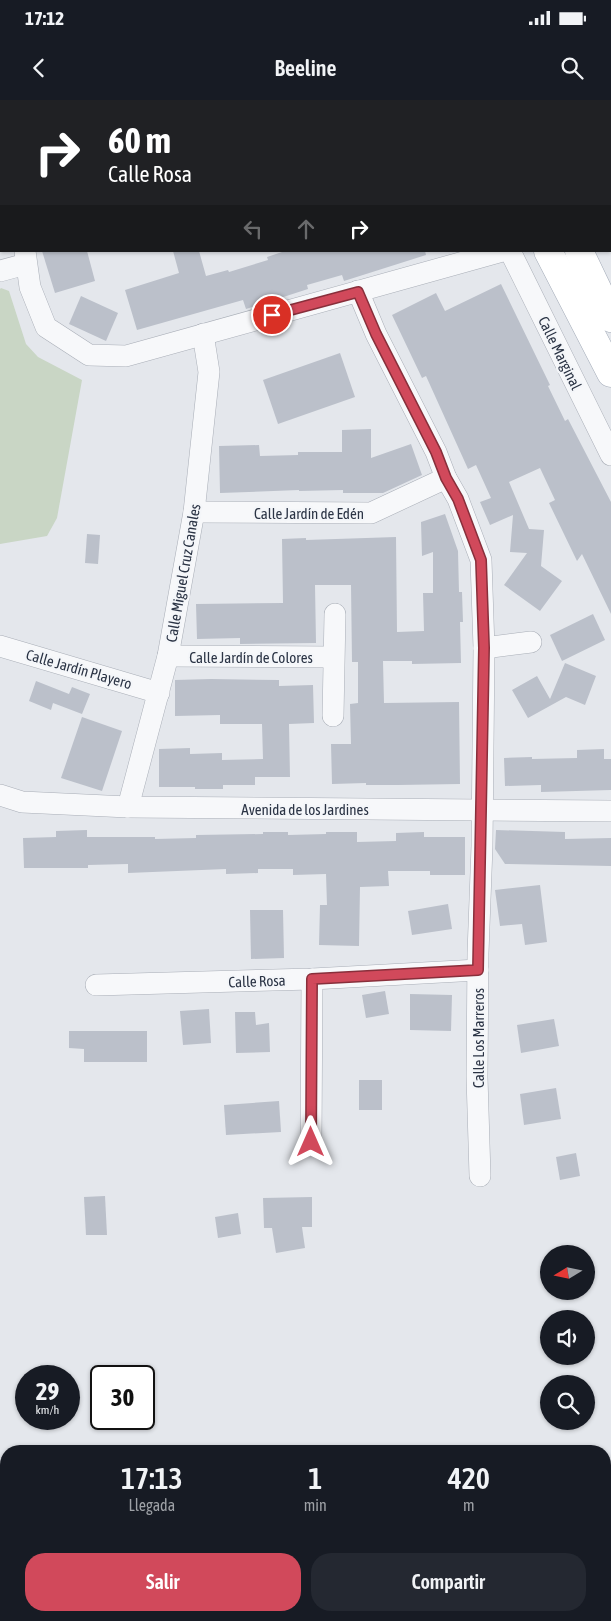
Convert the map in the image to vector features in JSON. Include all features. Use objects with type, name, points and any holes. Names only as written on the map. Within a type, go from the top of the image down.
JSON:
[{"type":"main road","points":[[549,252],[611,374]]},
{"type":"main road","points":[[579,252],[611,318]]},
{"type":"street","points":[[0,271],[26,258],[30,287],[46,327],[89,355],[126,356],[499,252]]},
{"type":"street","name":"Calle Marginal","points":[[510,252],[611,455]]},
{"type":"street","name":"Calle Los Marreros","points":[[358,292],[376,334],[458,499],[481,560],[484,648],[477,1077],[480,1176]]},
{"type":"street","name":"Calle Miguel Cruz Canales","points":[[128,807],[168,656],[194,512],[209,372],[203,334]]},
{"type":"street","name":"Calle Jardín de Edén","points":[[194,512],[371,513],[446,478]]},
{"type":"street","name":"Calle Jardín de Colores","points":[[333,716],[335,614]]},
{"type":"street","points":[[484,648],[531,642]]},
{"type":"street","name":"Calle Jardín Playero","points":[[0,646],[159,693]]},
{"type":"street","name":"Calle Jardín de Colores","points":[[168,656],[333,657]]},
{"type":"street","name":"Avenida de los Jardines","points":[[0,794],[22,802],[128,807],[611,811]]},
{"type":"street","name":"Calle Rosa","points":[[96,985],[312,979],[478,970]]},
{"type":"street","points":[[311,1142],[312,979]]},
{"type":"green space","points":[[0,289],[9,291],[26,344],[38,357],[82,380],[57,518],[47,536],[0,544]]},
{"type":"building","points":[[42,252],[87,252],[95,281],[55,293]]},
{"type":"building","points":[[173,252],[199,252],[206,276],[228,270],[229,272],[268,260],[267,257],[282,252],[425,252],[426,255],[344,281],[342,275],[307,285],[308,289],[246,309],[243,300],[137,330],[125,290],[179,273]]},
{"type":"building","points":[[501,284],[550,385],[548,386],[565,421],[568,419],[611,502],[611,614],[582,554],[577,561],[549,503],[555,500],[540,468],[509,482],[529,529],[544,530],[541,566],[562,581],[540,611],[504,585],[527,553],[510,552],[513,515],[490,525],[480,502],[491,498],[476,465],[468,469],[426,376],[422,378],[392,315],[436,293],[445,311]]},
{"type":"building","points":[[81,296],[118,313],[106,341],[69,324]]},
{"type":"building","points":[[340,353],[355,397],[278,424],[263,380]]},
{"type":"building","points":[[371,429],[371,458],[411,444],[422,475],[383,493],[343,493],[343,490],[299,490],[220,493],[219,446],[259,445],[260,456],[298,455],[298,452],[342,452],[342,430]]},
{"type":"building","points":[[445,514],[458,551],[459,592],[462,592],[463,622],[460,622],[461,663],[412,664],[412,661],[383,661],[384,703],[459,702],[460,784],[332,784],[331,744],[351,744],[350,704],[358,703],[358,662],[352,662],[351,585],[315,585],[316,643],[240,644],[240,638],[197,639],[196,604],[283,603],[282,539],[396,537],[397,632],[424,631],[423,593],[433,593],[433,552],[422,556],[421,522]]},
{"type":"building","points":[[87,534],[100,535],[98,564],[85,563]]},
{"type":"building","points":[[593,614],[605,640],[562,661],[550,635]]},
{"type":"building","points":[[565,663],[596,676],[585,705],[566,697],[528,718],[512,690],[537,676],[550,699]]},
{"type":"building","points":[[175,680],[279,680],[279,686],[313,685],[314,723],[289,724],[290,777],[255,777],[255,785],[223,785],[223,789],[159,787],[159,749],[190,748],[190,754],[222,753],[222,760],[263,759],[262,724],[220,724],[220,715],[175,716]]},
{"type":"building","points":[[36,681],[69,694],[72,687],[90,694],[82,714],[53,703],[51,710],[29,701]]},
{"type":"building","points":[[82,717],[122,731],[102,791],[61,778]]},
{"type":"building","points":[[604,749],[604,759],[611,759],[611,790],[541,792],[541,785],[505,786],[504,758],[577,758],[577,750]]},
{"type":"building","points":[[87,830],[87,837],[155,837],[155,839],[196,838],[196,835],[263,834],[263,832],[288,832],[288,835],[357,832],[357,842],[396,841],[396,833],[424,832],[424,837],[465,837],[465,875],[430,875],[430,871],[388,871],[389,886],[360,887],[359,946],[319,945],[320,905],[327,905],[326,874],[293,875],[293,869],[258,869],[258,873],[226,874],[226,869],[128,873],[128,864],[88,865],[88,868],[24,868],[23,838],[56,837],[56,831]]},
{"type":"building","points":[[496,830],[565,832],[565,839],[611,838],[611,866],[505,864],[495,849]]},
{"type":"building","points":[[540,885],[547,942],[525,945],[522,924],[500,926],[495,890]]},
{"type":"building","points":[[448,904],[452,929],[412,935],[408,911]]},
{"type":"building","points":[[250,910],[283,910],[284,958],[251,959]]},
{"type":"building","points":[[385,991],[389,1014],[366,1018],[362,995]]},
{"type":"building","points":[[410,994],[452,995],[451,1031],[410,1030]]},
{"type":"building","points":[[209,1009],[211,1043],[183,1045],[180,1011]]},
{"type":"building","points":[[235,1012],[255,1012],[256,1025],[269,1023],[270,1052],[236,1053]]},
{"type":"building","points":[[554,1019],[559,1046],[521,1053],[517,1025]]},
{"type":"building","points":[[69,1031],[147,1031],[147,1062],[84,1062],[84,1049],[69,1048]]},
{"type":"building","points":[[359,1080],[382,1080],[382,1110],[359,1110]]},
{"type":"building","points":[[556,1088],[561,1119],[524,1125],[520,1094]]},
{"type":"building","points":[[279,1101],[281,1132],[226,1135],[224,1105]]},
{"type":"building","points":[[576,1153],[580,1176],[560,1180],[556,1157]]},
{"type":"building","points":[[105,1196],[107,1235],[86,1235],[84,1197]]},
{"type":"building","points":[[312,1197],[312,1227],[302,1227],[305,1248],[276,1253],[272,1228],[264,1228],[263,1198]]},
{"type":"building","points":[[238,1213],[241,1234],[218,1238],[215,1217]]},
{"type":"route","points":[[272,315],[358,292],[376,334],[458,499],[481,560],[484,648],[482,846],[478,970],[312,979],[311,1142]]}]
